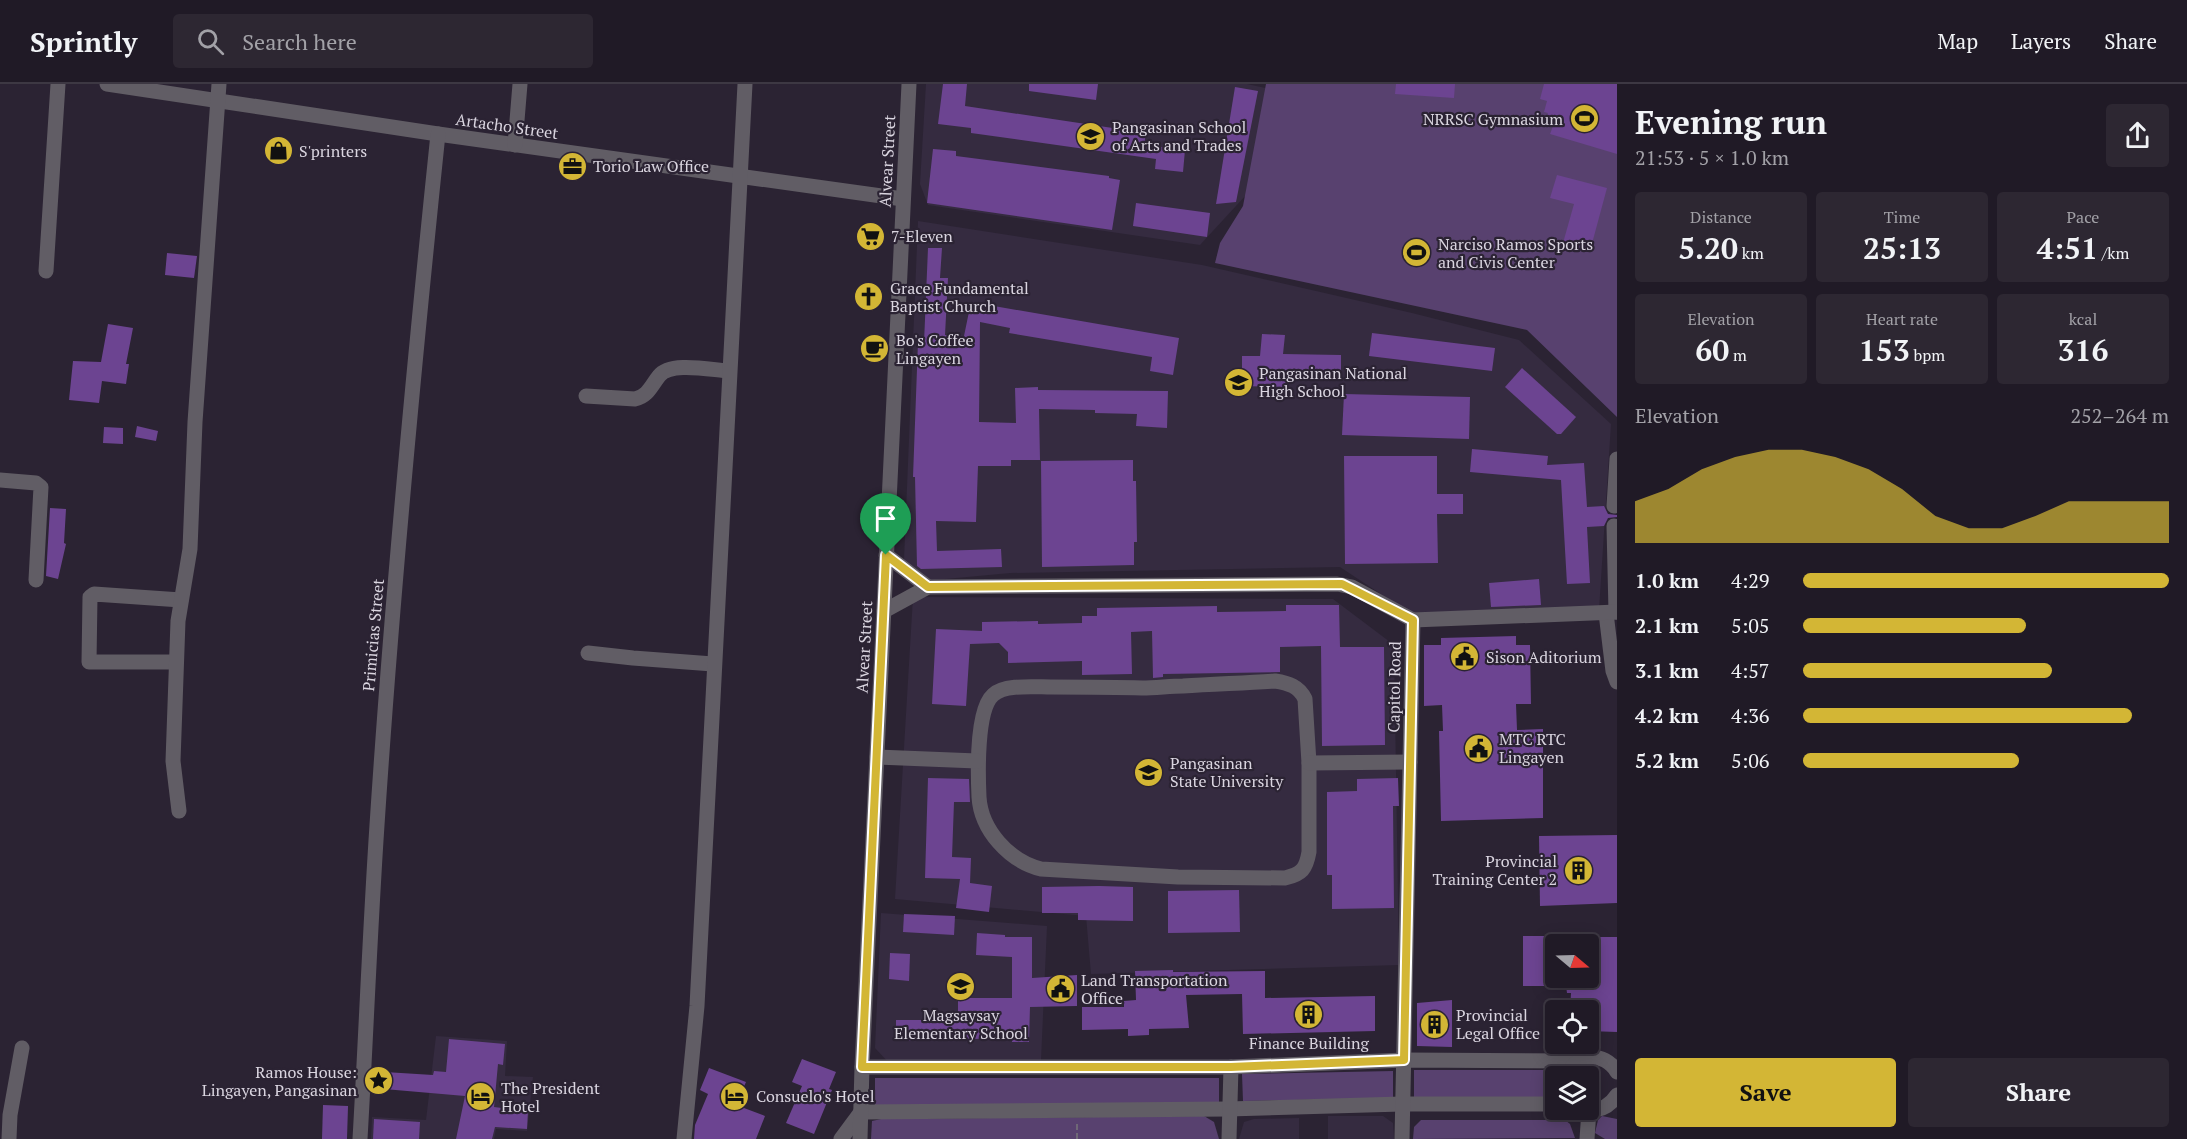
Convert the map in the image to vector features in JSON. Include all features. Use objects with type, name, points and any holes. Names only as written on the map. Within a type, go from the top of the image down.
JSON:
[{"type":"street","points":[[46,271],[58,84]]},
{"type":"street","name":"Artacho Street","points":[[107,84],[438,134],[903,199]]},
{"type":"street","points":[[179,811],[173,761],[176,662],[181,600],[190,549],[195,422],[219,84]]},
{"type":"street","points":[[515,145],[520,84]]},
{"type":"street","points":[[684,1139],[697,1006],[744,84]]},
{"type":"street","name":"Alvear Street","points":[[860,1139],[909,84]]},
{"type":"street","name":"Primicias Street","points":[[360,1139],[377,826],[389,660],[412,380],[438,134]]},
{"type":"street","points":[[586,396],[642,398],[660,374],[674,368],[729,371]]},
{"type":"street","points":[[1614,506],[1617,459]]},
{"type":"street","points":[[0,480],[36,483],[41,488],[36,580]]},
{"type":"street","points":[[1614,526],[1613,671],[1617,682]]},
{"type":"street","points":[[886,555],[928,587]]},
{"type":"street","name":"Capitol Road","points":[[884,611],[928,587],[1342,584],[1413,620],[1402,1139]]},
{"type":"street","points":[[176,662],[88,662],[90,597],[94,594],[181,600]]},
{"type":"street","points":[[1413,620],[1613,612]]},
{"type":"street","points":[[588,653],[713,664]]},
{"type":"street","points":[[1275,681],[1290,683],[1301,691],[1305,699],[1309,764],[1309,852],[1306,866],[1299,875],[1285,878],[1245,878],[1178,877],[1041,869],[1029,866],[1013,856],[990,832],[980,801],[977,761],[985,708],[992,695],[1002,689],[1112,686],[1143,688],[1275,681]]},
{"type":"street","points":[[877,756],[977,761]]},
{"type":"street","points":[[1309,764],[1410,762]]},
{"type":"street","points":[[9,1139],[10,1115],[22,1047]]},
{"type":"street","points":[[862,1067],[1231,1067],[1404,1060],[1577,1061],[1593,1056],[1606,1059],[1617,1072]]},
{"type":"street","points":[[1573,1066],[1577,1061]]},
{"type":"street","points":[[1229,1139],[1228,1110],[1231,1067]]},
{"type":"street","points":[[1611,1108],[1617,1095]]},
{"type":"street","points":[[841,1139],[861,1112],[1228,1110],[1401,1104],[1545,1104]]},
{"type":"street","points":[[1587,1139],[1588,1120]]},
{"type":"shaded area","name":"Pangasinan School of Arts and Trades","points":[[926,84],[1247,84],[1270,89],[1247,194],[1200,245],[928,205],[920,184]]},
{"type":"shaded area","name":"Narciso Ramos Sports and Civis Center","points":[[1266,84],[1617,84],[1617,417],[1527,330],[1215,263],[1220,243],[1243,206]]},
{"type":"shaded area","name":"Pangasinan National High School","points":[[918,221],[1202,265],[1519,340],[1611,424],[1599,610],[1417,618],[1340,567],[1010,573],[924,581],[904,560]]},
{"type":"shaded area","name":"Pangasinan State University","points":[[913,597],[1333,599],[1394,645],[1399,965],[1091,974],[1086,916],[895,899]]},
{"type":"shaded area","name":"Magsaysay Elementary School","points":[[881,913],[1047,926],[1041,1060],[889,1063],[875,1048]]},
{"type":"shaded area","name":"The President Hotel","points":[[436,1036],[507,1041],[505,1076],[533,1077],[527,1131],[496,1129],[494,1139],[371,1139],[372,1117],[426,1120]]},
{"type":"shaded area","points":[[1414,1070],[1545,1070],[1545,1098],[1414,1099]]},
{"type":"shaded area","points":[[1393,1071],[1393,1098],[1243,1101],[1242,1074]]},
{"type":"shaded area","points":[[875,1078],[1219,1078],[1219,1105],[875,1105]]},
{"type":"shaded area","points":[[1204,1116],[1214,1122],[1219,1139],[871,1139],[872,1121],[881,1119]]},
{"type":"shaded area","points":[[1328,1116],[1383,1116],[1393,1123],[1394,1139],[1328,1139]]},
{"type":"shaded area","points":[[1602,1116],[1617,1119],[1617,1139],[1605,1139],[1595,1133]]},
{"type":"shaded area","points":[[1299,1118],[1299,1139],[1239,1139],[1244,1122],[1254,1119]]},
{"type":"shaded area","points":[[1421,1120],[1565,1120],[1570,1124],[1575,1138],[1413,1139],[1414,1127]]},
{"type":"building","points":[[943,84],[967,84],[965,106],[1146,133],[1144,145],[1185,150],[1183,172],[1155,169],[1156,159],[971,133],[971,128],[938,124]]},
{"type":"building","points":[[1029,84],[1098,84],[1096,100],[1029,91]]},
{"type":"building","points":[[1396,84],[1455,84],[1454,98],[1395,94]]},
{"type":"building","name":"NRRSC Gymnasium","points":[[1544,84],[1617,84],[1617,154],[1550,134],[1555,121],[1546,118],[1548,113],[1544,112],[1547,101],[1540,99]]},
{"type":"building","points":[[1235,87],[1258,91],[1236,202],[1216,204]]},
{"type":"building","points":[[933,149],[956,151],[956,156],[1109,176],[1109,178],[1120,180],[1112,230],[927,203]]},
{"type":"building","points":[[1557,175],[1607,188],[1590,251],[1563,243],[1574,204],[1550,198]]},
{"type":"building","points":[[1136,203],[1210,213],[1207,237],[1133,226]]},
{"type":"building","points":[[928,248],[942,248],[940,278],[948,278],[945,335],[964,336],[971,302],[1179,338],[1173,375],[1150,371],[1152,357],[1009,333],[1010,328],[980,322],[979,422],[1016,423],[1015,388],[1168,391],[1167,428],[1136,426],[1137,414],[1095,413],[1095,410],[1039,409],[1040,460],[1011,460],[1011,466],[978,466],[976,522],[936,521],[937,551],[1001,549],[1002,567],[921,569],[917,566],[915,477],[913,477],[918,342],[924,343]]},
{"type":"building","points":[[167,253],[197,256],[194,278],[165,275]]},
{"type":"building","points":[[108,324],[133,328],[126,364],[129,364],[126,384],[102,381],[99,403],[69,400],[73,361],[101,362]]},
{"type":"building","points":[[1372,333],[1495,348],[1492,371],[1369,356]]},
{"type":"building","points":[[1262,334],[1285,335],[1283,354],[1341,355],[1341,378],[1287,377],[1287,387],[1242,386],[1242,356],[1260,356]]},
{"type":"building","points":[[1522,368],[1576,417],[1561,434],[1557,434],[1505,387]]},
{"type":"building","points":[[1344,394],[1470,397],[1469,439],[1342,435]]},
{"type":"building","points":[[137,426],[158,431],[156,441],[135,437]]},
{"type":"building","points":[[104,427],[123,428],[123,444],[103,443]]},
{"type":"building","points":[[1472,449],[1548,456],[1547,465],[1584,463],[1587,507],[1604,506],[1608,514],[1617,515],[1617,517],[1608,518],[1604,526],[1587,527],[1590,583],[1567,584],[1561,480],[1470,472]]},
{"type":"building","points":[[1344,456],[1437,456],[1437,494],[1463,494],[1463,514],[1437,514],[1438,563],[1345,564]]},
{"type":"building","points":[[1133,460],[1133,481],[1136,481],[1137,542],[1134,542],[1134,565],[1042,567],[1041,461]]},
{"type":"building","points":[[50,508],[66,509],[64,543],[66,544],[58,579],[46,576]]},
{"type":"building","points":[[1539,579],[1541,605],[1491,607],[1489,583]]},
{"type":"building","points":[[1286,605],[1339,605],[1340,647],[1384,647],[1385,745],[1322,746],[1321,646],[1280,647],[1280,672],[1163,674],[1163,677],[1153,678],[1152,631],[1131,632],[1132,674],[1082,675],[1082,661],[1008,663],[1008,652],[999,643],[970,644],[966,706],[932,704],[936,629],[982,631],[982,622],[1082,623],[1082,616],[1097,616],[1097,608],[1217,606],[1217,612],[1286,611]]},
{"type":"building","points":[[1516,636],[1516,645],[1530,645],[1531,704],[1516,704],[1517,730],[1543,729],[1543,818],[1441,821],[1439,731],[1443,731],[1442,705],[1424,706],[1424,645],[1441,645],[1441,638]]},
{"type":"building","points":[[928,778],[969,779],[970,802],[954,802],[952,857],[971,858],[970,883],[992,886],[989,912],[956,908],[960,879],[925,878]]},
{"type":"building","points":[[1398,778],[1399,806],[1393,806],[1394,908],[1332,909],[1332,875],[1327,875],[1327,792],[1357,791],[1357,779]]},
{"type":"building","name":"Provincial Training Center 2","points":[[1617,835],[1617,903],[1540,906],[1539,836]]},
{"type":"building","points":[[1042,887],[1133,887],[1133,921],[1078,920],[1078,913],[1042,913]]},
{"type":"building","points":[[1239,890],[1240,932],[1168,933],[1168,891]]},
{"type":"building","points":[[904,914],[955,916],[954,935],[903,932]]},
{"type":"building","points":[[977,933],[1005,935],[1005,937],[1032,937],[1032,978],[1077,975],[1077,1006],[1030,1007],[1029,1042],[1012,1042],[1012,1038],[896,1041],[896,1020],[958,1018],[958,998],[1012,998],[1012,957],[976,955]]},
{"type":"building","points":[[1523,936],[1545,936],[1545,986],[1523,986]]},
{"type":"building","points":[[1599,937],[1617,937],[1617,1032],[1599,1031],[1599,1000],[1571,1000],[1571,993],[1567,993],[1566,988],[1599,988]]},
{"type":"building","points":[[890,953],[910,954],[909,981],[889,979]]},
{"type":"building","points":[[1173,970],[1173,972],[1265,971],[1265,998],[1375,996],[1375,1031],[1243,1034],[1242,994],[1186,995],[1189,1028],[1149,1029],[1149,1035],[1128,1036],[1128,1029],[1082,1030],[1082,1007],[1124,1007],[1124,1001],[1136,1000],[1135,971]]},
{"type":"building","name":"Provincial Legal Office","points":[[1452,1000],[1452,1047],[1417,1046],[1417,1003]]},
{"type":"building","points":[[449,1039],[505,1044],[503,1065],[498,1064],[494,1107],[528,1111],[527,1129],[495,1127],[492,1139],[456,1139],[465,1096],[384,1089],[385,1072],[433,1075],[434,1071],[446,1072]]},
{"type":"building","points":[[802,1059],[836,1072],[829,1089],[832,1090],[814,1134],[786,1123],[802,1086],[792,1082]]},
{"type":"building","points":[[709,1068],[746,1082],[736,1105],[765,1116],[756,1139],[694,1139],[695,1125],[708,1094],[700,1090]]},
{"type":"building","points":[[323,1105],[348,1106],[347,1139],[322,1139]]},
{"type":"building","points":[[374,1119],[420,1122],[419,1139],[373,1139]]},
{"type":"place","name":"NRRSC Gymnasium","points":[[1584,119]]},
{"type":"place","name":"Pangasinan School of Arts and Trades","points":[[1091,136]]},
{"type":"place","name":"S'printers","points":[[278,151]]},
{"type":"place","name":"Torio Law Office","points":[[572,166]]},
{"type":"place","name":"7-Eleven","points":[[870,236]]},
{"type":"place","name":"Narciso Ramos Sports and Civis Center","points":[[1417,253]]},
{"type":"place","name":"Grace Fundamental Baptist Church","points":[[869,297]]},
{"type":"place","name":"Bo's Coffee Lingayen","points":[[875,349]]},
{"type":"place","name":"Pangasinan National High School","points":[[1238,382]]},
{"type":"place","name":"Sison Aditorium","points":[[1465,657]]},
{"type":"place","name":"MTC RTC Lingayen","points":[[1478,748]]},
{"type":"place","name":"Pangasinan State University","points":[[1149,772]]},
{"type":"place","name":"Provincial Training Center 2","points":[[1578,870]]},
{"type":"place","name":"Magsaysay Elementary School","points":[[961,987]]},
{"type":"place","name":"Land Transportation Office","points":[[1060,989]]},
{"type":"place","name":"Finance Building","points":[[1309,1015]]},
{"type":"place","name":"Provincial Legal Office","points":[[1435,1024]]},
{"type":"place","name":"Ramos House: Lingayen, Pangasinan","points":[[378,1081]]},
{"type":"place","name":"Consuelo's Hotel","points":[[735,1096]]},
{"type":"place","name":"The President Hotel","points":[[480,1097]]},
{"type":"route","points":[[886,555],[928,587],[1342,584],[1352,587],[1413,620],[1404,1060],[1231,1067],[862,1067],[886,555]]}]
